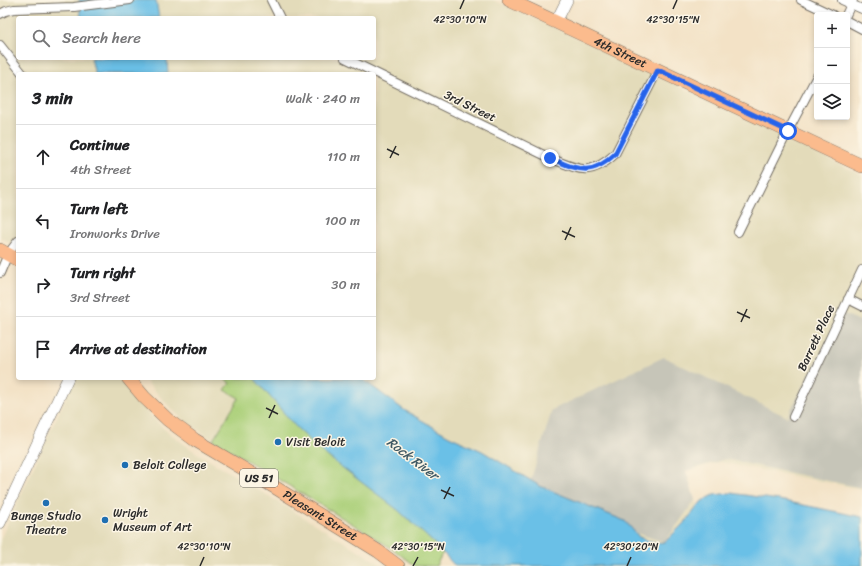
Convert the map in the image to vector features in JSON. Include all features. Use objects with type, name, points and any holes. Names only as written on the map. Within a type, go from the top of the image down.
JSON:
[{"type":"main road","name":"4th Street","points":[[509,0],[862,166]]},
{"type":"main road","name":"Pleasant Street","points":[[130,380],[144,397],[168,420],[195,440],[276,488],[371,547],[398,566]]},
{"type":"street","points":[[0,14],[14,9],[74,7],[130,0]]},
{"type":"street","points":[[271,0],[279,16]]},
{"type":"street","points":[[556,22],[567,0]]},
{"type":"street","points":[[801,0],[827,12]]},
{"type":"street","points":[[842,0],[852,2],[862,9]]},
{"type":"street","points":[[847,12],[852,2]]},
{"type":"street","points":[[850,22],[862,28]]},
{"type":"street","points":[[0,45],[22,72]]},
{"type":"street","name":"3rd Street","points":[[349,60],[374,72]]},
{"type":"street","name":"3rd Street","points":[[376,73],[550,158],[577,169],[586,170],[595,168],[606,162],[615,154],[658,70]]},
{"type":"street","points":[[738,232],[814,82]]},
{"type":"street","points":[[0,273],[16,244]]},
{"type":"street","name":"Barrett Place","points":[[793,417],[862,270]]},
{"type":"street","points":[[848,299],[862,306]]},
{"type":"street","points":[[0,523],[67,380]]},
{"type":"shaded area","points":[[0,0],[79,0],[81,16],[16,16],[16,60],[92,60],[94,72],[16,72],[16,246],[0,237]]},
{"type":"shaded area","points":[[493,0],[635,65],[862,175],[862,489],[720,462],[686,471],[686,485],[698,505],[686,521],[665,542],[654,543],[639,537],[631,528],[540,486],[482,451],[449,436],[404,410],[364,380],[376,380],[376,72],[168,72],[167,60],[376,60],[376,16],[159,16],[156,1]]},
{"type":"shaded area","points":[[842,313],[862,322],[862,488],[725,459],[686,471],[695,500],[665,542],[626,530],[530,483],[552,410],[664,357],[787,417]]},
{"type":"shaded area","name":"Beloit College","points":[[74,380],[120,380],[165,430],[192,450],[383,566],[0,566],[0,540]]},
{"type":"shaded area","points":[[145,380],[226,380],[230,383],[226,390],[239,398],[213,440],[180,417]]},
{"type":"green space","points":[[226,380],[256,380],[296,427],[326,455],[398,510],[443,552],[436,566],[415,566],[374,537],[213,440],[239,398],[225,390],[230,383]]},
{"type":"water","points":[[79,0],[156,0],[159,16],[81,16]]},
{"type":"water","points":[[92,60],[167,60],[168,72],[94,72]]},
{"type":"water","name":"Rock River","points":[[256,380],[364,380],[404,410],[449,436],[482,451],[540,486],[625,521],[639,537],[654,543],[665,542],[686,521],[702,501],[714,495],[731,493],[779,500],[862,517],[862,566],[455,566],[436,545],[398,510],[326,455],[296,427]]},
{"type":"place","name":"Visit Beloit","points":[[278,442]]},
{"type":"place","name":"Beloit College","points":[[125,465]]},
{"type":"place","name":"Bunge Studio Theatre","points":[[46,503]]},
{"type":"place","name":"Wright Museum of Art","points":[[105,520]]},
{"type":"route","points":[[550,158],[577,169],[586,170],[595,168],[606,162],[615,154],[658,70],[788,131]]}]
